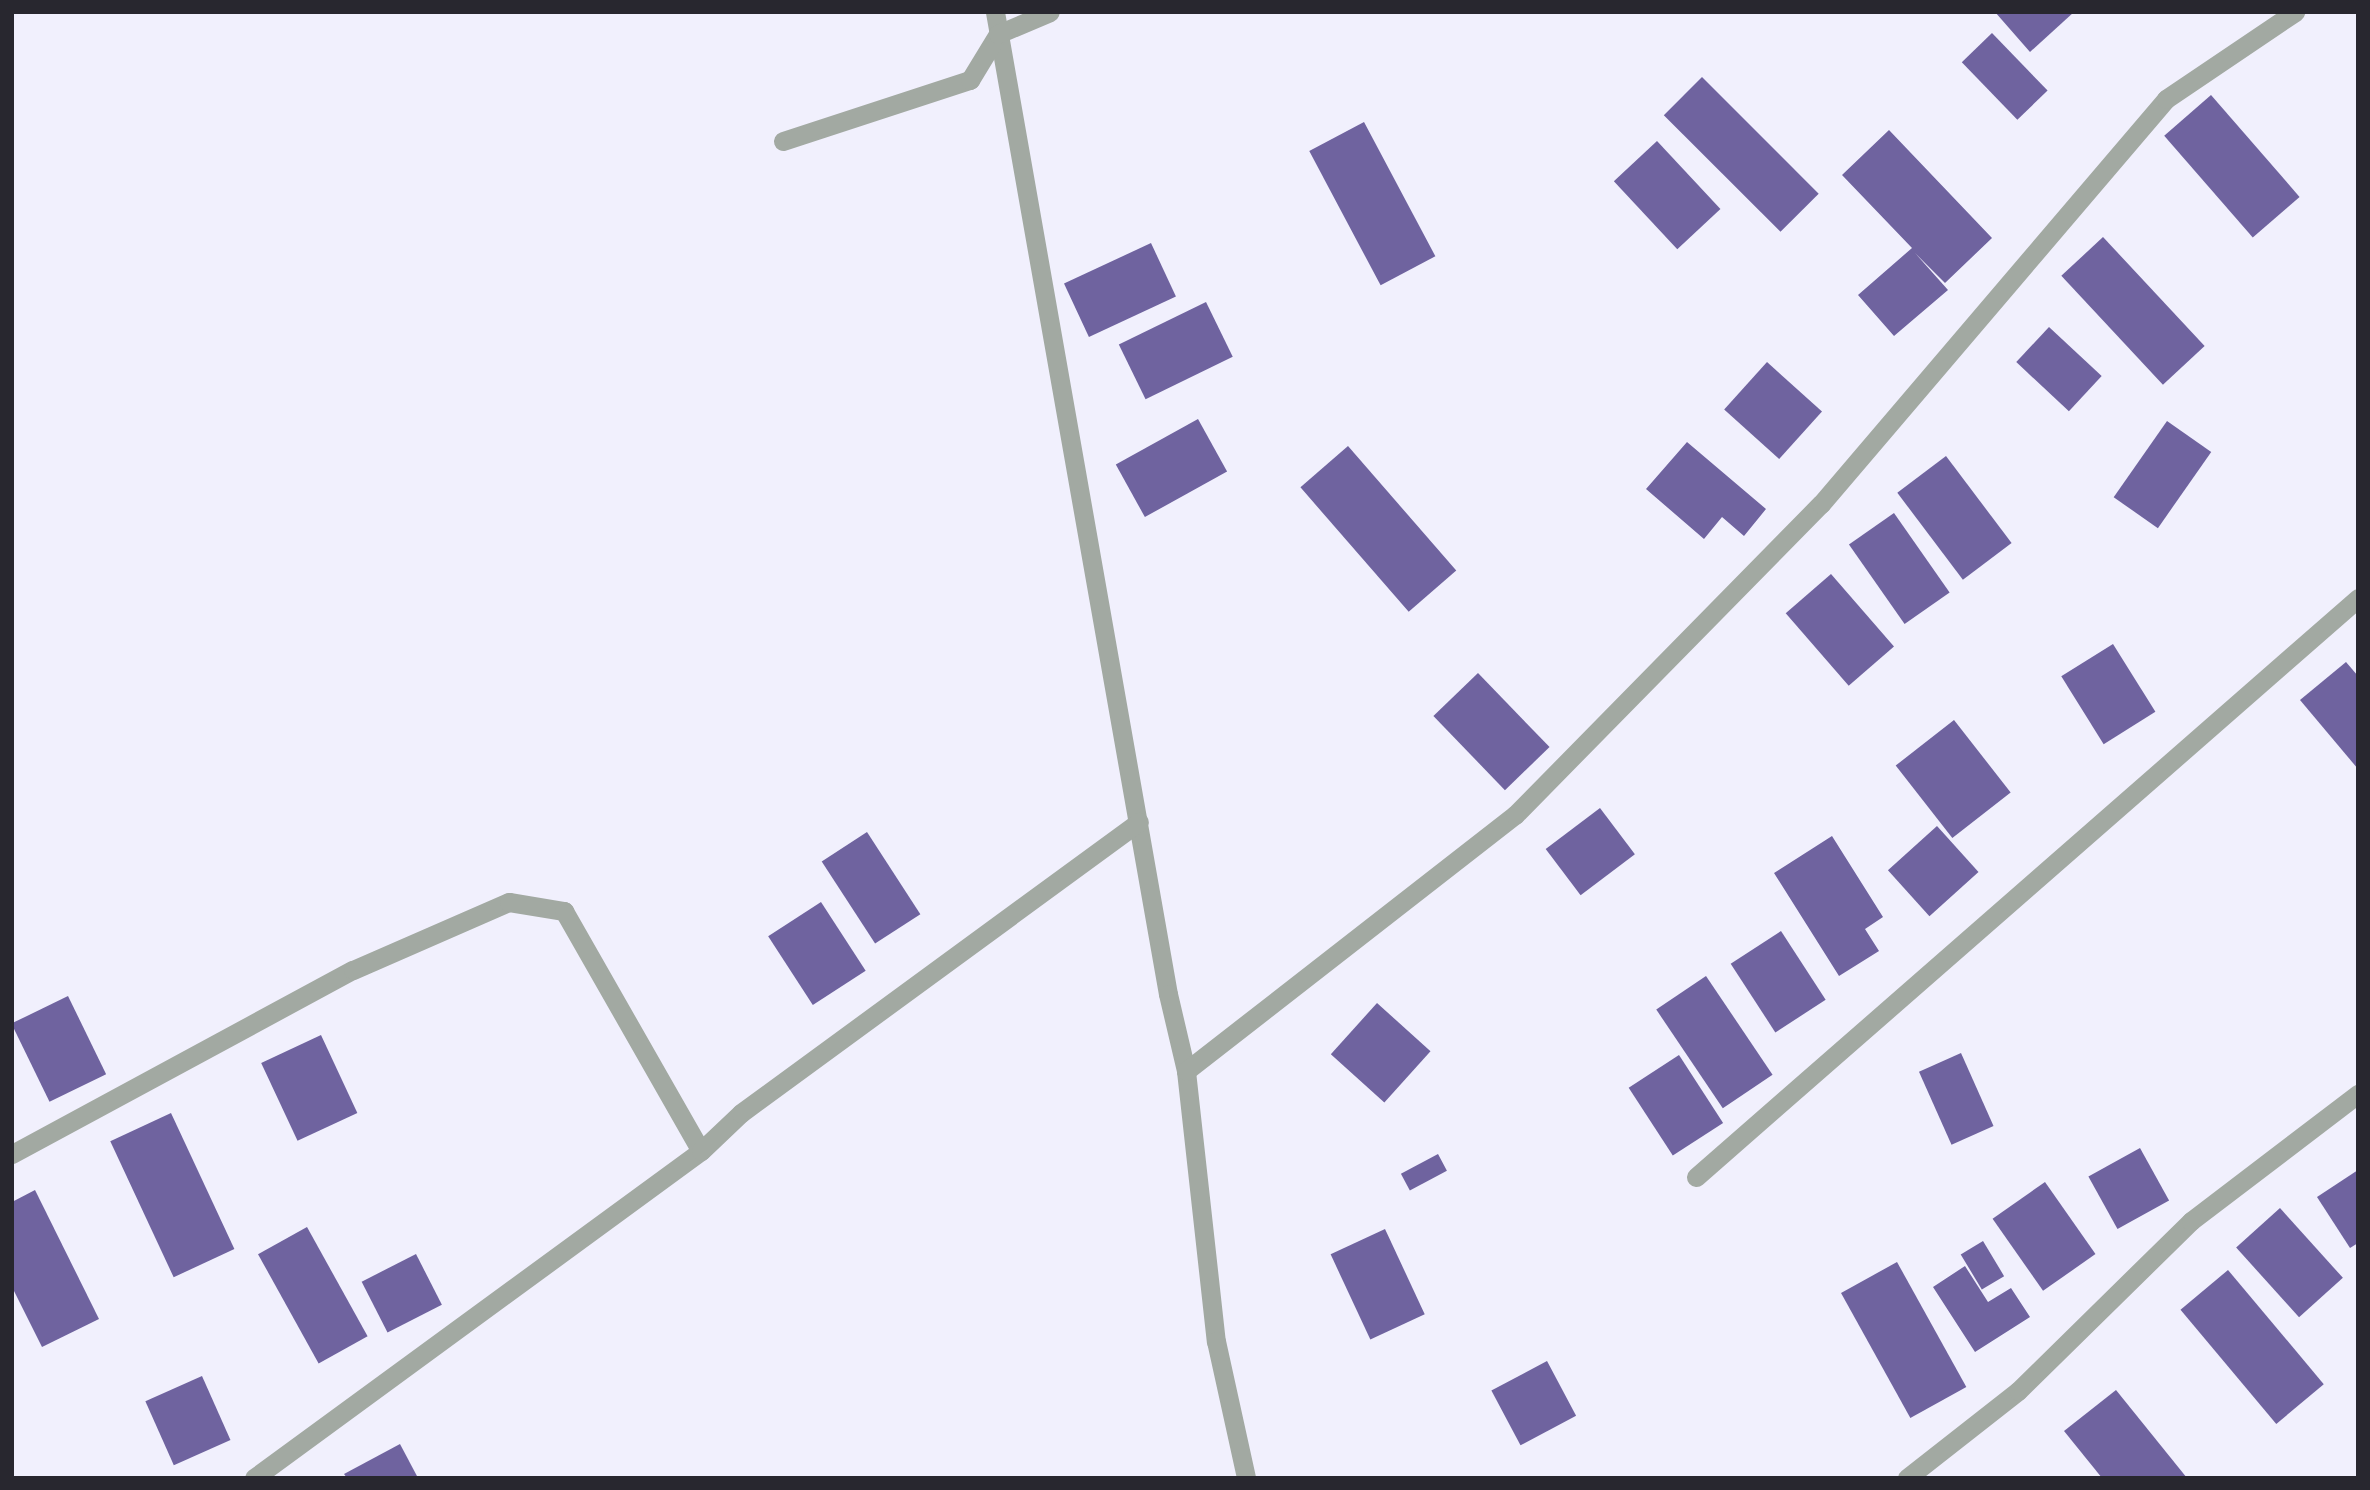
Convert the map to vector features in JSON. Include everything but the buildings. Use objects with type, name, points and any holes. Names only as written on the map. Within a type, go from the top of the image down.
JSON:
[{"type":"street","points":[[995,12],[1186,1071],[1216,1341],[1246,1478]]},
{"type":"street","points":[[783,141],[970,80],[998,34],[1050,12]]},
{"type":"street","points":[[1186,1071],[1515,816],[1821,504],[2166,99],[2295,12]]},
{"type":"street","points":[[1696,1177],[2358,598]]},
{"type":"street","points":[[254,1478],[701,1151],[741,1112],[1139,822]]},
{"type":"street","points":[[12,1154],[354,970],[509,902],[564,911],[701,1151]]},
{"type":"street","points":[[1907,1478],[2018,1391],[2191,1221],[2358,1094]]}]
